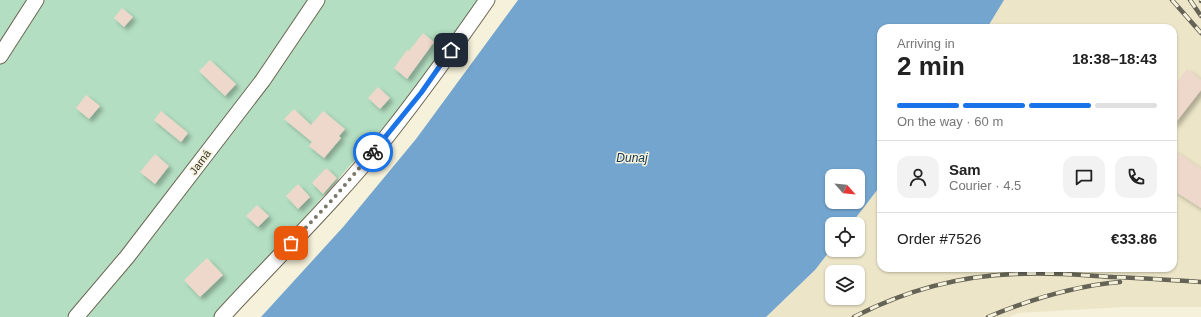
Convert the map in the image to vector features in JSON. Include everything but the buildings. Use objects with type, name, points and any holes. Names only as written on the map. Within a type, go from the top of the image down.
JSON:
[{"type":"street","points":[[0,56],[36,0]]},
{"type":"street","name":"Jarná","points":[[76,317],[127,258],[263,80],[317,0]]},
{"type":"street","points":[[222,317],[333,199],[388,136],[421,93],[487,0]]},
{"type":"shaded area","points":[[1004,0],[1201,0],[1201,307],[1123,307],[1018,313],[1009,317],[766,317],[815,270],[825,257],[865,257],[865,217],[856,217],[863,209],[865,209],[865,206],[877,190],[877,272],[1177,272],[1177,24],[989,24]]},
{"type":"green space","points":[[0,0],[480,0],[390,120],[247,283],[215,317],[0,317]]},
{"type":"water","name":"Dunaj","points":[[518,0],[1004,0],[989,24],[877,24],[877,190],[865,206],[865,169],[825,169],[825,209],[863,209],[856,217],[825,217],[825,257],[815,270],[766,317],[261,317],[344,226],[416,139]]},
{"type":"railway","points":[[1172,0],[1201,33]]},
{"type":"railway","points":[[1190,0],[1201,16]]},
{"type":"railway","points":[[854,317],[912,292],[932,286],[994,275],[1027,273],[1201,282]]},
{"type":"railway","points":[[988,317],[1020,304],[1053,294],[1120,282]]},
{"type":"way so far","points":[[291,243],[333,199],[373,152]]},
{"type":"route","points":[[373,152],[388,136],[421,93],[451,50]]}]
